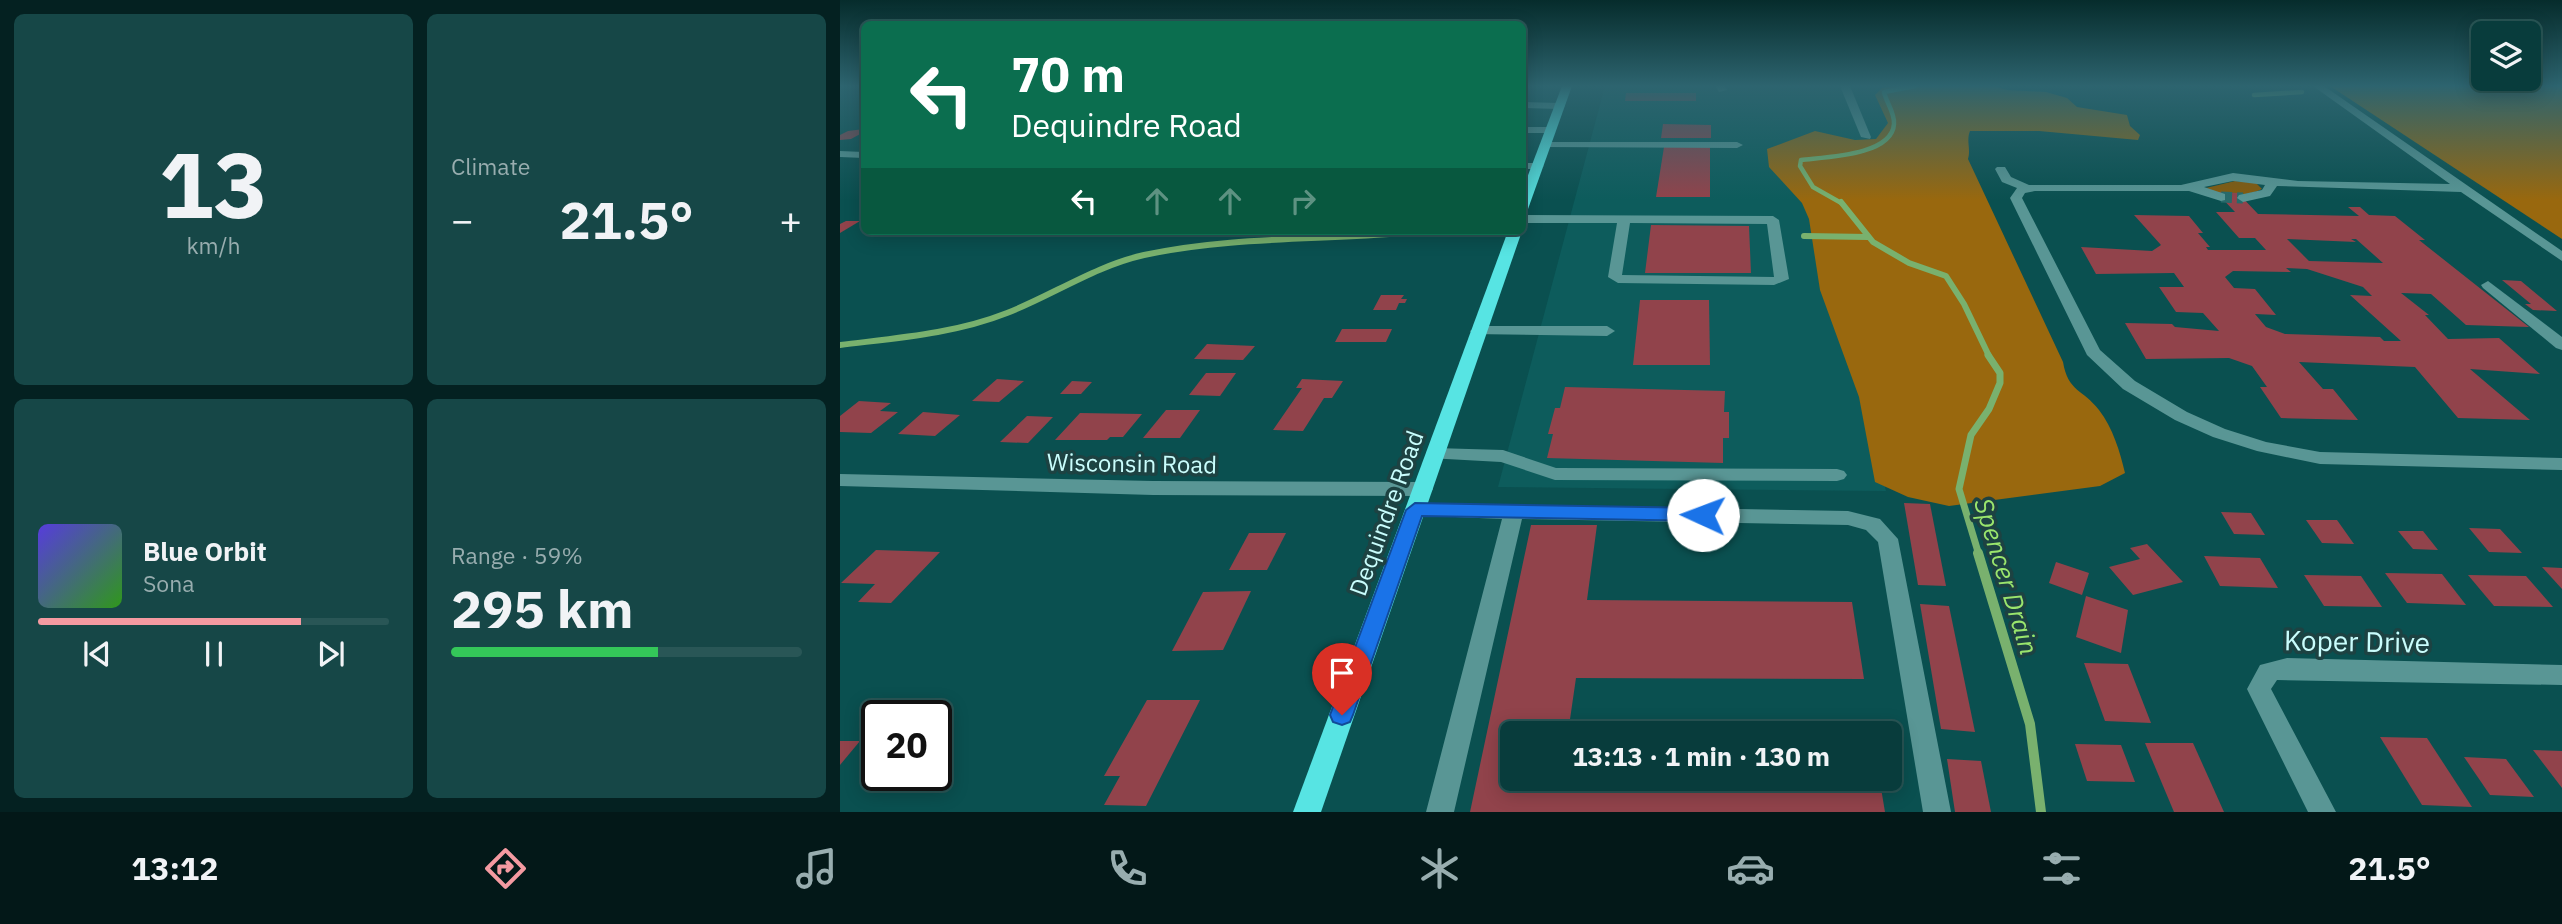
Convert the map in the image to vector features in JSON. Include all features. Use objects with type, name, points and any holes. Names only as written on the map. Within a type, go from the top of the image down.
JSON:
[{"type":"main road","points":[[1526,198],[1553,124]]},
{"type":"main road","name":"Dequindre Road","points":[[1307,812],[1514,235]]},
{"type":"street","points":[[1861,124],[1866,137]]},
{"type":"street","points":[[2372,124],[2562,257]]},
{"type":"street","points":[[1526,130],[1551,130]]},
{"type":"street","points":[[1546,145],[1737,145]]},
{"type":"street","points":[[840,155],[861,155]]},
{"type":"street","points":[[1526,166],[1538,166]]},
{"type":"street","points":[[2001,169],[2006,179],[2026,188],[2190,187],[2233,177],[2273,182],[2464,188]]},
{"type":"street","points":[[2243,198],[2266,193],[2273,182]]},
{"type":"street","points":[[2190,187],[2221,197]]},
{"type":"street","points":[[2026,188],[2020,191],[2016,198],[2093,352],[2129,385],[2181,415],[2219,433],[2264,447],[2320,458],[2562,464]]},
{"type":"street","points":[[1526,219],[1624,219],[1773,220],[1782,279],[1618,279],[1615,276],[1624,219]]},
{"type":"street","points":[[2488,285],[2562,345]]},
{"type":"street","points":[[1478,331],[1607,331]]},
{"type":"street","points":[[1435,454],[1503,456],[1555,474],[1837,475]]},
{"type":"street","name":"Wisconsin Road","points":[[840,480],[1153,488],[1423,489]]},
{"type":"street","points":[[1415,510],[1848,519],[1873,524],[1888,539],[1937,812]]},
{"type":"street","points":[[1440,812],[1514,511]]},
{"type":"street","name":"Koper Drive","points":[[2322,812],[2259,689],[2262,677],[2269,670],[2562,675]]},
{"type":"shaded area","points":[[1595,124],[1951,124],[1963,147],[1800,146],[1886,491],[1498,487]]},
{"type":"shaded area","points":[[1887,124],[2129,124],[2140,135],[2138,140],[2039,131],[1970,131],[1968,138],[1968,159],[2063,362],[2068,379],[2104,417],[2115,440],[2125,473],[2100,486],[1949,506],[1908,497],[1875,482],[1859,397],[1820,290],[1809,219],[1802,203],[1769,167],[1767,149],[1815,131],[1855,140],[1876,139]]},
{"type":"shaded area","points":[[2387,124],[2562,124],[2562,239]]},
{"type":"shaded area","points":[[2235,181],[2256,183],[2262,189],[2234,195],[2206,188]]},
{"type":"building","points":[[1663,124],[1711,125],[1711,138],[1661,138]]},
{"type":"building","points":[[861,129],[861,134],[851,139],[840,140],[840,135]]},
{"type":"building","points":[[1664,147],[1710,147],[1710,197],[1656,197]]},
{"type":"building","points":[[2216,192],[2238,193],[2258,214],[2359,216],[2348,207],[2360,207],[2369,215],[2395,216],[2425,240],[2419,240],[2529,327],[2466,325],[2431,294],[2401,293],[2429,315],[2425,315],[2448,339],[2499,338],[2540,374],[2470,369],[2530,420],[2458,418],[2415,367],[2299,362],[2323,389],[2333,389],[2358,420],[2281,418],[2260,387],[2267,387],[2252,366],[2229,358],[2146,359],[2125,323],[2172,324],[2175,327],[2219,331],[2203,313],[2176,312],[2159,287],[2184,287],[2174,273],[2096,274],[2081,247],[2152,251],[2161,245],[2134,215],[2189,216],[2203,233],[2198,233],[2210,247],[2206,247],[2208,250],[2266,250],[2255,238],[2239,238],[2216,212],[2235,212]],"holes":[[[2287,239],[2356,242],[2351,239],[2356,239],[2383,263],[2309,261]],[[2286,268],[2307,269],[2363,287],[2372,296],[2350,295],[2401,341],[2384,341],[2380,337],[2285,334],[2266,327],[2255,314],[2276,315],[2255,289],[2234,288],[2225,277],[2233,271],[2291,272]]]},
{"type":"building","points":[[860,221],[840,233],[840,224]]},
{"type":"building","points":[[1651,225],[1749,226],[1751,273],[1645,273]]},
{"type":"building","points":[[2502,280],[2521,281],[2557,311],[2533,310],[2525,304],[2531,304]]},
{"type":"building","points":[[1381,295],[1404,295],[1401,299],[1407,299],[1405,303],[1399,303],[1396,310],[1373,310]]},
{"type":"building","points":[[1640,300],[1709,300],[1710,365],[1633,365]]},
{"type":"building","points":[[1342,329],[1392,329],[1386,342],[1335,342]]},
{"type":"building","points":[[1207,344],[1255,346],[1243,360],[1194,359]]},
{"type":"building","points":[[1206,373],[1236,373],[1220,396],[1189,395]]},
{"type":"building","points":[[997,379],[1024,381],[999,402],[972,401]]},
{"type":"building","points":[[1302,379],[1343,381],[1332,398],[1324,398],[1303,431],[1273,430],[1302,388],[1296,388]]},
{"type":"building","points":[[1072,381],[1092,382],[1081,394],[1060,394]]},
{"type":"building","points":[[1565,387],[1725,391],[1724,412],[1729,412],[1729,438],[1723,438],[1723,463],[1547,458],[1553,434],[1548,434],[1555,408],[1560,408]]},
{"type":"building","points":[[859,401],[891,403],[880,411],[898,412],[871,433],[840,432],[840,416]]},
{"type":"building","points":[[1166,410],[1200,410],[1180,438],[1143,438]]},
{"type":"building","points":[[923,412],[960,415],[935,436],[898,434]]},
{"type":"building","points":[[1080,413],[1142,414],[1123,437],[1110,437],[1107,440],[1055,440]]},
{"type":"building","points":[[1027,416],[1053,417],[1028,443],[1000,442]]},
{"type":"building","points":[[1904,503],[1930,504],[1946,586],[1918,585]]},
{"type":"building","points":[[2221,512],[2251,513],[2265,535],[2234,534]]},
{"type":"building","points":[[2306,520],[2337,520],[2354,544],[2322,543]]},
{"type":"building","points":[[1531,525],[1597,525],[1587,600],[1852,602],[1864,679],[1576,678],[1570,721],[1500,721],[1500,791],[1882,791],[1885,812],[1470,812]]},
{"type":"building","points":[[2469,528],[2500,529],[2522,553],[2489,552]]},
{"type":"building","points":[[2398,531],[2423,531],[2438,550],[2413,549]]},
{"type":"building","points":[[1249,533],[1286,533],[1267,570],[1229,570]]},
{"type":"building","points":[[2147,544],[2183,582],[2133,595],[2109,567],[2140,559],[2130,548]]},
{"type":"building","points":[[876,550],[940,552],[891,603],[858,602],[875,584],[841,583]]},
{"type":"building","points":[[2204,556],[2260,558],[2278,588],[2220,586]]},
{"type":"building","points":[[2056,562],[2089,573],[2082,595],[2049,583]]},
{"type":"building","points":[[2542,567],[2562,568],[2562,589]]},
{"type":"building","points":[[2385,573],[2442,574],[2466,605],[2407,603]]},
{"type":"building","points":[[2304,575],[2361,576],[2382,607],[2324,606]]},
{"type":"building","points":[[2468,575],[2526,576],[2553,607],[2494,606]]},
{"type":"building","points":[[1251,591],[1223,650],[1172,651],[1203,592]]},
{"type":"building","points":[[2086,596],[2128,610],[2121,653],[2076,637]]},
{"type":"building","points":[[1920,604],[1949,606],[1975,732],[1941,729]]},
{"type":"building","points":[[2084,663],[2128,664],[2151,723],[2105,721]]},
{"type":"building","points":[[1147,700],[1200,700],[1146,806],[1104,805],[1120,776],[1104,776]]},
{"type":"building","points":[[2380,737],[2427,738],[2472,807],[2422,805]]},
{"type":"building","points":[[840,741],[860,741],[840,765]]},
{"type":"building","points":[[2145,743],[2193,743],[2224,812],[2174,812]]},
{"type":"building","points":[[2075,744],[2121,745],[2135,782],[2087,781]]},
{"type":"building","points":[[2533,750],[2562,751],[2562,788]]},
{"type":"building","points":[[2464,757],[2506,759],[2534,797],[2490,795]]},
{"type":"building","points":[[1947,759],[1981,761],[1991,812],[1955,812]]},
{"type":"waterway","name":"Spencer Drain","points":[[1842,204],[1813,187],[1800,166],[1801,160],[1840,156],[1870,149],[1890,135],[1894,124]]},
{"type":"waterway","name":"Spencer Drain","points":[[1842,204],[1873,242],[1909,263],[1946,276],[1964,304],[1989,356]]},
{"type":"waterway","points":[[840,345],[925,334],[987,320],[1024,306],[1091,273],[1144,255],[1214,244],[1370,235]]},
{"type":"waterway","points":[[1804,236],[1868,237]]},
{"type":"waterway","name":"Spencer Drain","points":[[1979,555],[1959,489],[1971,435],[1989,409],[2000,383],[2000,373],[1988,355]]},
{"type":"waterway","name":"Spencer Drain","points":[[1978,553],[2030,724],[2041,812]]},
{"type":"tunnel","points":[[2221,197],[2243,198]]},
{"type":"route","points":[[1342,715],[1415,510],[1703,515]]}]
